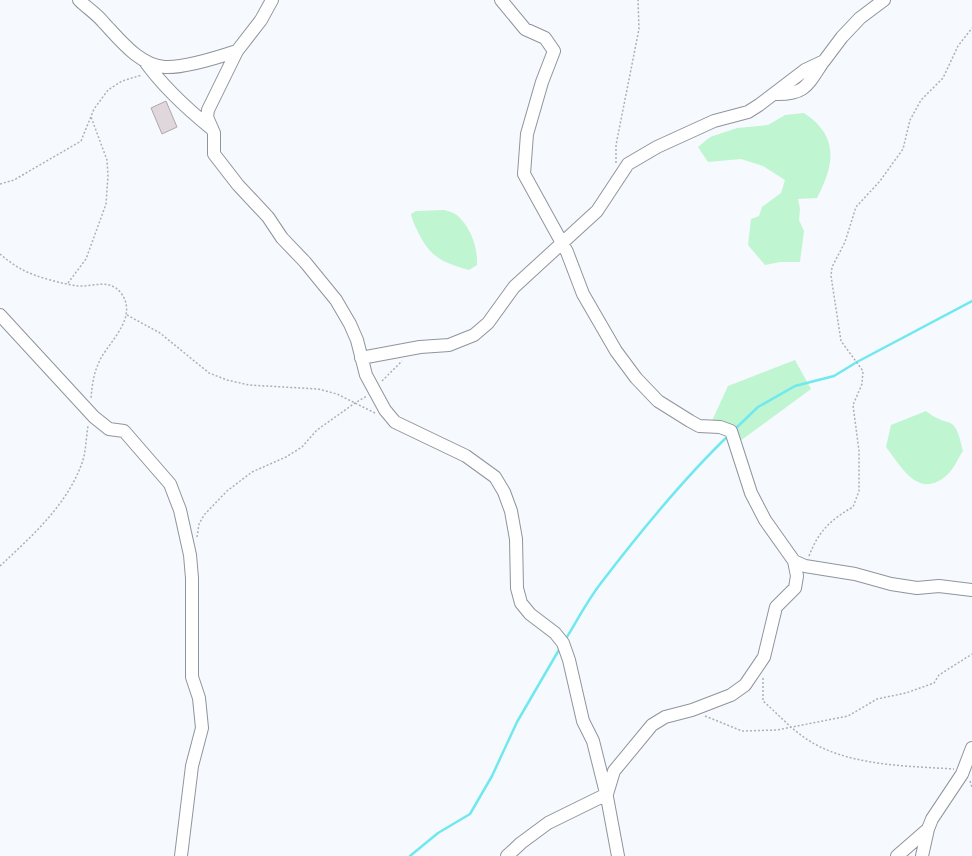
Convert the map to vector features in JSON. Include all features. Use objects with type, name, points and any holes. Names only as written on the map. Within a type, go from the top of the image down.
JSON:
[{"type":"street","points":[[79,0],[104,22],[124,44],[143,59],[187,109],[213,129]]},
{"type":"street","points":[[272,0],[261,20],[237,51],[207,112],[207,117],[213,129],[214,154],[238,185],[268,218],[282,238],[305,262],[336,300],[350,324],[362,358],[366,375],[385,410],[395,422],[466,456],[495,477],[504,492],[511,511],[516,538],[517,588],[521,603],[530,614],[554,633],[563,643],[569,660],[583,721],[593,741],[606,794],[618,856]]},
{"type":"street","points":[[501,0],[525,29],[545,38],[554,51],[542,82],[527,134],[524,174],[561,244],[567,252],[583,294],[616,351],[636,378],[658,401],[699,426],[720,427],[731,431],[751,493],[764,520],[794,561],[797,576],[795,588],[776,607],[764,657],[745,686],[732,695],[692,710],[665,717],[652,725],[614,772],[606,794],[548,823],[521,843],[507,856]]},
{"type":"street","points":[[362,358],[420,347],[448,345],[474,335],[488,323],[514,287],[597,211],[628,164],[657,147],[714,121],[748,112],[805,70],[824,61],[846,32],[860,18],[884,0]]},
{"type":"street","points":[[143,59],[160,66],[169,67],[221,57],[237,51]]},
{"type":"street","points":[[0,315],[94,417],[109,429],[124,431],[141,448],[170,484],[180,510],[192,578],[192,678],[199,698],[202,728],[192,766],[181,856]]},
{"type":"street","points":[[794,561],[805,566],[855,574],[891,584],[917,588],[939,586],[972,590]]},
{"type":"street","points":[[922,856],[928,829],[932,819],[964,770],[972,748]]},
{"type":"street","points":[[897,856],[928,829]]},
{"type":"path","points":[[616,181],[616,145],[639,29],[638,0]]},
{"type":"path","points":[[805,566],[816,539],[836,517],[854,507],[859,492],[859,451],[853,405],[862,384],[863,371],[848,353],[841,341],[832,267],[845,242],[856,207],[880,181],[903,149],[910,120],[920,100],[943,78],[958,46],[972,28]]},
{"type":"path","points":[[0,184],[14,180],[81,141],[91,117],[108,90],[122,81],[153,72]]},
{"type":"path","points":[[68,283],[86,259],[106,204],[108,176],[106,160],[91,117]]},
{"type":"path","points":[[126,314],[160,332],[209,373],[227,380],[249,385],[318,389],[337,394],[395,422]]},
{"type":"path","points":[[197,540],[199,524],[204,515],[227,491],[252,472],[286,457],[302,447],[317,430],[367,396],[391,370],[403,361]]},
{"type":"path","points":[[692,710],[717,722],[742,731],[777,730],[793,727],[848,716],[877,699],[906,693],[934,683],[939,675],[972,654]]},
{"type":"path","points":[[763,678],[763,701],[805,738],[839,755],[872,762],[964,770],[972,787]]},
{"type":"green space","points":[[804,113],[816,122],[824,132],[830,152],[830,163],[823,186],[817,198],[798,199],[800,209],[799,220],[804,231],[800,262],[780,262],[765,265],[748,245],[751,219],[759,216],[762,207],[781,193],[785,180],[763,166],[741,159],[708,162],[698,147],[710,137],[737,128],[768,125],[785,115]]},
{"type":"green space","points":[[444,210],[453,213],[463,221],[473,239],[477,265],[469,270],[445,262],[428,249],[414,224],[411,214],[416,211]]},
{"type":"green space","points":[[795,360],[811,389],[736,444],[731,431],[711,423],[728,386]]},
{"type":"green space","points":[[926,411],[934,417],[954,426],[960,438],[963,451],[954,467],[947,475],[937,482],[928,484],[920,483],[905,472],[886,447],[891,425]]},
{"type":"building","points":[[166,101],[177,127],[162,134],[151,108]]},
{"type":"waterway","points":[[734,430],[758,407],[795,386],[834,376],[857,362],[972,301]]},
{"type":"waterway","points":[[565,640],[596,590],[631,545],[678,488],[729,435]]},
{"type":"waterway","points":[[410,856],[438,833],[470,814],[492,776],[517,722],[560,648]]}]
